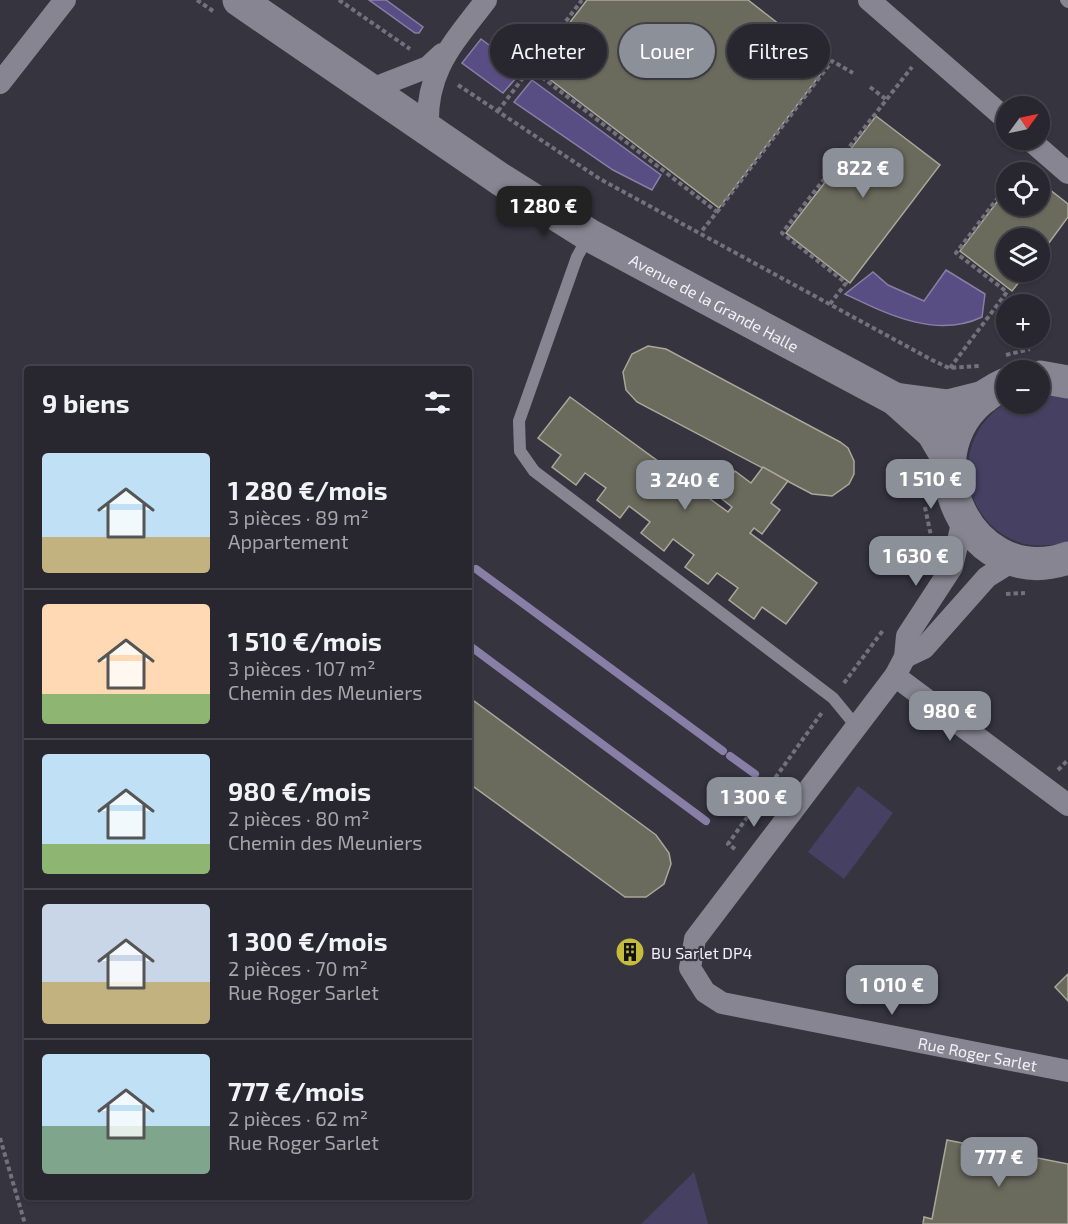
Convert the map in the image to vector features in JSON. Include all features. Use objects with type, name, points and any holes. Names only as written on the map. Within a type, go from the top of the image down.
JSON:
[{"type":"street","points":[[0,83],[65,0]]},
{"type":"street","points":[[429,130],[427,106],[432,80],[450,47],[486,0]]},
{"type":"street","points":[[869,0],[996,110]]},
{"type":"street","name":"Avenue de la Grande Halle","points":[[227,6],[369,90],[589,235],[895,399],[933,433],[949,460]]},
{"type":"street","points":[[369,90],[428,67],[450,47]]},
{"type":"street","points":[[1042,150],[1068,173]]},
{"type":"street","points":[[1050,369],[1068,382]]},
{"type":"street","points":[[994,376],[960,425],[949,460],[951,490],[963,519],[977,537],[996,550],[1016,559],[1038,563],[1068,558]]},
{"type":"street","name":"Avenue de la Grande Halle","points":[[895,399],[948,406],[994,376]]},
{"type":"street","points":[[900,667],[907,636],[952,567],[963,519]]},
{"type":"street","points":[[900,667],[924,648],[979,585],[1016,559]]},
{"type":"street","points":[[900,667],[1068,805]]},
{"type":"street","name":"Rue Roger Sarlet","points":[[900,667],[695,939],[690,968],[705,992],[722,1003],[1068,1071]]},
{"type":"lane","points":[[589,235],[577,257],[519,421],[520,451],[534,471],[833,698],[856,726]]},
{"type":"path","points":[[197,0],[227,6]]},
{"type":"path","points":[[339,0],[412,51]]},
{"type":"path","points":[[564,24],[582,0]]},
{"type":"path","points":[[700,232],[831,61],[853,73]]},
{"type":"path","points":[[830,304],[846,283],[782,233],[912,67]]},
{"type":"path","points":[[498,111],[523,78]]},
{"type":"path","points":[[543,78],[717,212]]},
{"type":"path","points":[[453,82],[600,179],[830,304],[949,368],[970,368],[994,376]]},
{"type":"path","points":[[870,87],[887,100]]},
{"type":"path","points":[[949,368],[1007,292],[956,253],[996,201]]},
{"type":"path","points":[[1007,360],[1013,352],[1033,360]]},
{"type":"path","points":[[925,504],[935,555],[952,567]]},
{"type":"path","points":[[979,585],[993,594],[1031,592]]},
{"type":"path","points":[[0,1138],[25,1224]]},
{"type":"shaded area","points":[[369,0],[386,0],[423,27],[419,33],[415,33]]},
{"type":"shaded area","points":[[481,39],[490,46],[490,78],[516,78],[503,93],[462,63]]},
{"type":"shaded area","points":[[532,80],[661,175],[652,190],[613,170],[514,102]]},
{"type":"shaded area","points":[[946,270],[985,294],[982,317],[947,326],[930,325],[895,316],[845,294],[873,272],[888,285],[924,301]]},
{"type":"shaded area","points":[[1050,394],[1068,397],[1068,543],[1043,546],[1018,542],[1001,533],[987,521],[977,506],[970,489],[968,471],[970,453],[976,436],[996,410],[996,414],[1050,414]]},
{"type":"shaded area","points":[[858,786],[893,813],[844,879],[808,852]]},
{"type":"shaded area","points":[[694,1172],[708,1224],[641,1224]]},
{"type":"building","points":[[587,0],[748,0],[779,24],[727,24],[727,78],[818,78],[719,208],[548,78],[607,78],[607,24],[569,24]]},
{"type":"building","points":[[876,116],[940,165],[850,283],[786,233]]},
{"type":"building","points":[[1050,190],[1068,204],[1068,217],[1050,241],[1050,228],[996,228],[996,279],[960,251],[996,203],[996,216],[1050,216]]},
{"type":"building","points":[[1000,282],[1019,282],[1012,291]]},
{"type":"building","points":[[648,346],[666,349],[840,442],[848,448],[854,461],[854,474],[849,484],[832,496],[812,494],[637,402],[626,390],[623,372],[632,354]]},
{"type":"building","points":[[570,397],[728,512],[732,507],[717,495],[735,471],[751,483],[763,467],[788,481],[771,503],[780,510],[762,534],[754,528],[750,533],[817,583],[786,624],[762,607],[754,619],[729,600],[738,588],[717,573],[708,584],[685,567],[694,555],[673,539],[664,551],[641,533],[650,522],[629,506],[620,518],[597,500],[606,488],[585,473],[576,485],[552,467],[561,455],[538,438]]},
{"type":"building","points":[[472,699],[656,835],[669,853],[671,864],[664,884],[646,897],[625,897],[472,785]]},
{"type":"building","name":"BU Sarlet DP4","points":[[630,944],[637,949],[629,960],[622,955]]},
{"type":"building","points":[[1068,974],[1068,1001],[1055,987]]},
{"type":"building","points":[[947,1140],[1068,1164],[1068,1224],[923,1224],[924,1217],[932,1219]]},
{"type":"waterway","points":[[476,569],[723,751]]},
{"type":"waterway","points":[[472,647],[706,821]]},
{"type":"waterway","points":[[730,756],[755,774]]},
{"type":"place","name":"BU Sarlet DP4","points":[[630,952]]}]
